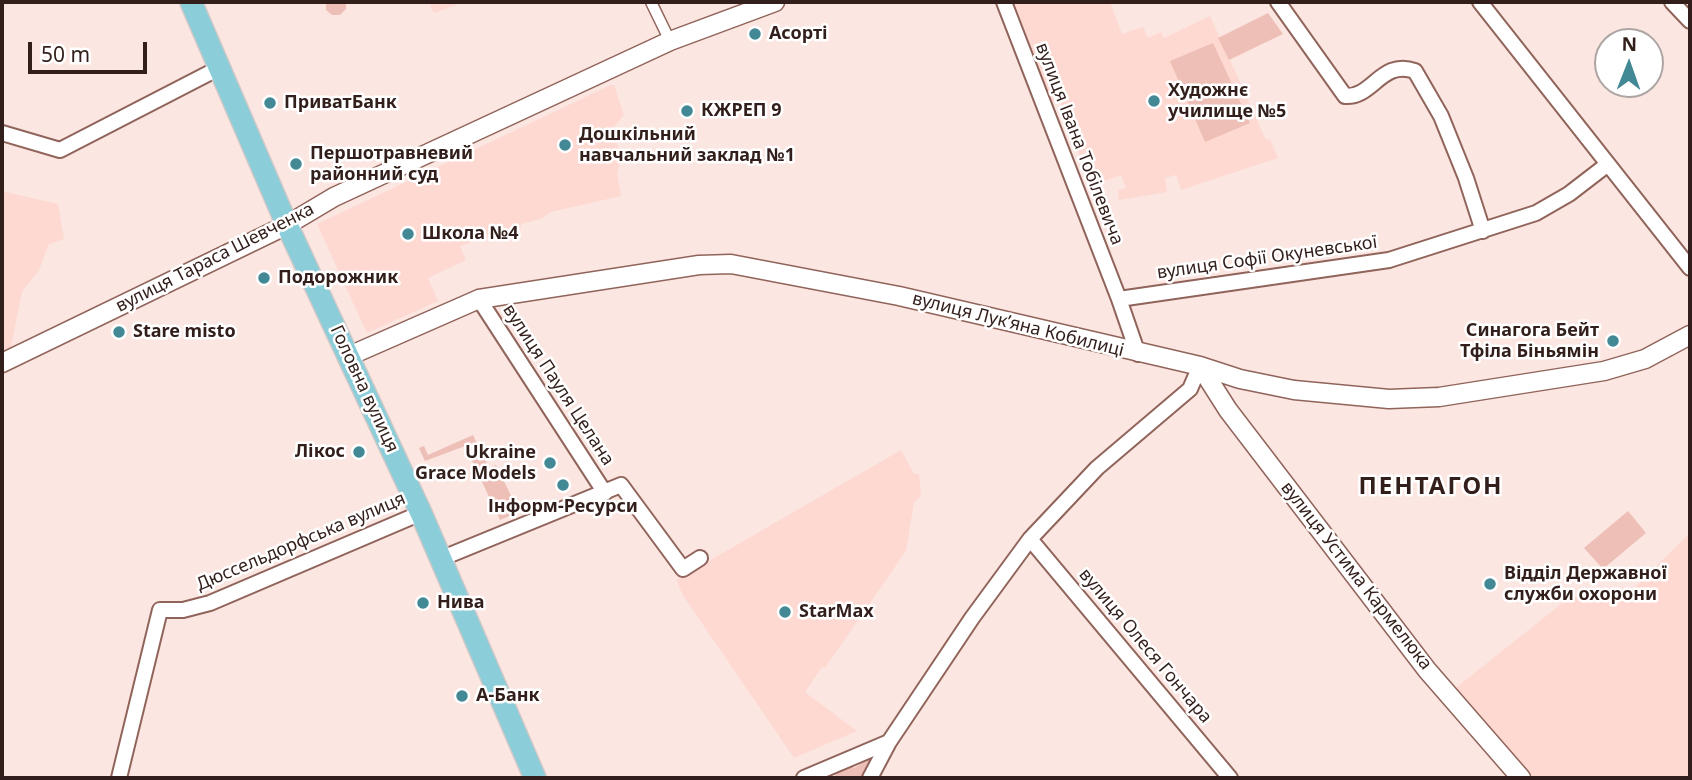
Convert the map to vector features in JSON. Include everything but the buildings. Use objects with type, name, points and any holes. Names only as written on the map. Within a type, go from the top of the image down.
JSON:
[{"type":"main road","name":"Головна вулиця","points":[[191,2],[287,225],[421,513],[536,778]]},
{"type":"street","points":[[651,2],[670,41]]},
{"type":"street","name":"вулиця Тараса Шевченка","points":[[2,363],[287,225],[334,197],[670,41],[775,2]]},
{"type":"street","name":"вулиця Івана Тобілевича","points":[[1004,2],[1138,354]]},
{"type":"street","points":[[1278,2],[1345,96],[1353,97],[1402,66],[1415,71],[1441,116],[1466,178],[1483,231]]},
{"type":"street","points":[[1480,2],[1690,268]]},
{"type":"street","points":[[1672,2],[1690,21]]},
{"type":"street","points":[[2,133],[60,150],[219,68]]},
{"type":"street","name":"вулиця Софії Окуневської","points":[[1119,299],[1389,260],[1536,213],[1569,194],[1608,164]]},
{"type":"street","name":"вулиця Лукʼяна Кобилиці","points":[[349,356],[479,299],[699,265],[731,264],[919,300],[1138,354],[1200,366],[1240,379],[1294,390],[1389,399],[1439,397],[1604,371],[1645,359],[1690,335]]},
{"type":"street","name":"вулиця Пауля Целана","points":[[479,299],[605,493]]},
{"type":"street","points":[[870,778],[889,742],[972,618],[1030,540],[1097,468],[1191,389],[1200,366]]},
{"type":"street","name":"вулиця Устима Кармелюка","points":[[1200,366],[1228,410],[1427,670],[1521,778]]},
{"type":"street","name":"вулиця Пауля Целана","points":[[440,559],[621,485],[683,569],[700,558]]},
{"type":"street","name":"Дюссельдорфська вулиця","points":[[119,778],[160,610],[183,610],[210,603],[421,513]]},
{"type":"street","name":"вулиця Олеся Гончара","points":[[1030,540],[1230,778]]},
{"type":"street","points":[[804,778],[822,775],[889,742]]},
{"type":"shaded area","points":[[326,2],[346,2],[346,9],[340,15],[332,15],[326,10]]},
{"type":"shaded area","points":[[429,2],[464,2],[434,13]]},
{"type":"shaded area","name":"Художнє училище №5","points":[[1014,2],[1110,2],[1122,34],[1143,27],[1148,38],[1161,32],[1164,38],[1210,16],[1266,140],[1270,139],[1278,158],[1181,190],[1176,175],[1165,178],[1167,192],[1119,200],[1118,190],[1126,188],[1121,175],[1091,186],[1059,100],[1052,102]]},
{"type":"shaded area","points":[[1268,13],[1283,34],[1229,60],[1218,38]]},
{"type":"shaded area","points":[[1213,43],[1250,123],[1205,142],[1170,61]]},
{"type":"shaded area","name":"Школа №4","points":[[614,85],[624,115],[613,128],[621,159],[617,173],[621,196],[551,212],[502,235],[500,232],[460,246],[466,260],[428,278],[438,301],[367,333],[317,224]]},
{"type":"shaded area","points":[[2,191],[58,204],[64,239],[49,244],[39,270],[22,292],[10,351],[2,356]]},
{"type":"shaded area","points":[[473,435],[489,468],[496,465],[519,512],[500,520],[465,446],[425,461],[419,448],[424,446],[428,455]]},
{"type":"shaded area","points":[[901,450],[914,474],[919,474],[921,496],[914,502],[906,551],[825,668],[822,667],[805,692],[857,731],[794,758],[684,597],[676,580]]},
{"type":"shaded area","points":[[1628,511],[1646,533],[1603,569],[1584,548]]},
{"type":"shaded area","points":[[1690,533],[1690,778],[1523,778],[1448,694],[1570,597],[1631,591]]},
{"type":"shaded area","points":[[870,761],[862,778],[835,778],[836,773],[852,766],[854,768]]},
{"type":"place","name":"Асорті","points":[[755,34]]},
{"type":"place","name":"Художнє училище №5","points":[[1154,101]]},
{"type":"place","name":"ПриватБанк","points":[[270,103]]},
{"type":"place","name":"КЖРЕП 9","points":[[687,111]]},
{"type":"place","name":"Дошкільний навчальний заклад №1","points":[[565,145]]},
{"type":"place","name":"Першотравневий районний суд","points":[[296,164]]},
{"type":"place","name":"Школа №4","points":[[408,234]]},
{"type":"place","name":"Подорожник","points":[[264,278]]},
{"type":"place","name":"Stare misto","points":[[119,332]]},
{"type":"place","name":"Синагога Бейт Тфіла Біньямін","points":[[1613,341]]},
{"type":"place","name":"Лікос","points":[[359,452]]},
{"type":"place","name":"Ukraine Grace Models","points":[[550,463]]},
{"type":"place","name":"Інформ-Ресурси","points":[[563,485]]},
{"type":"place","name":"Відділ Державної служби охорони","points":[[1490,584]]},
{"type":"place","name":"Нива","points":[[423,603]]},
{"type":"place","name":"StarMax","points":[[785,612]]},
{"type":"place","name":"А-Банк","points":[[462,696]]},
{"type":"district","name":"ПЕНТАГОН","points":[[1431,487]]}]
